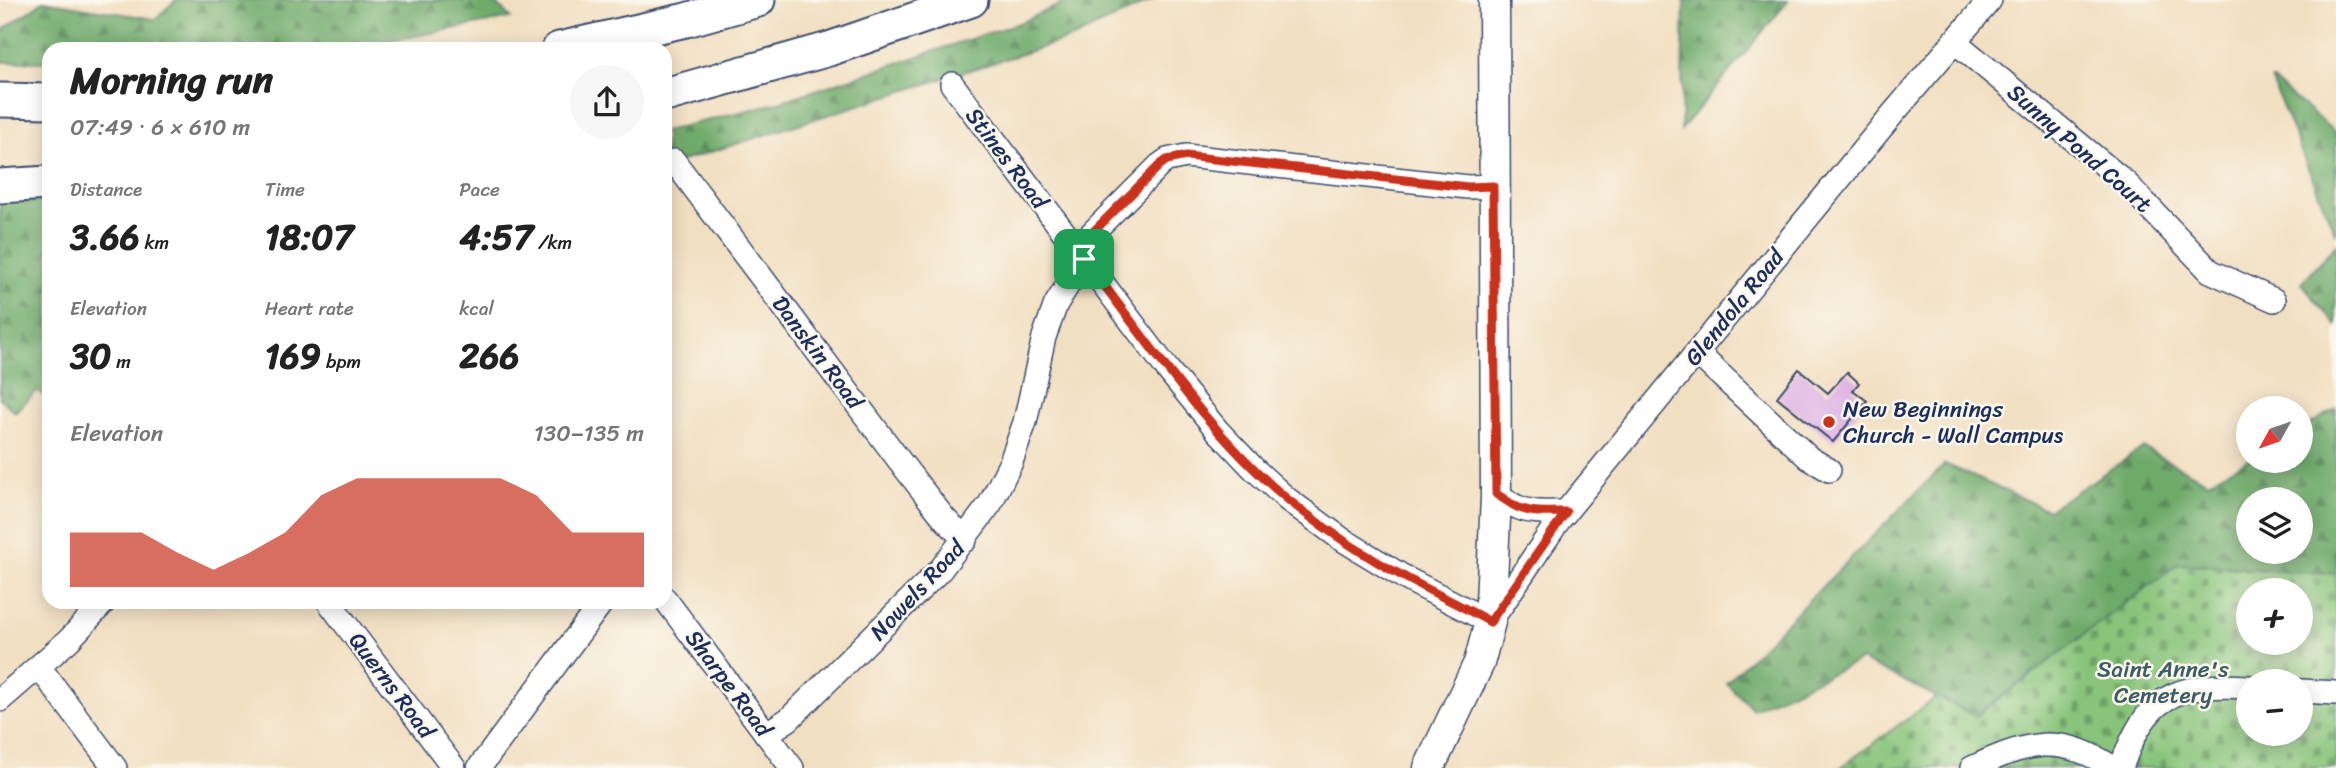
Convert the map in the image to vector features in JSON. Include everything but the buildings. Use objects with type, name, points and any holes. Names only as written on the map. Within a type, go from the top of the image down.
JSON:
[{"type":"highway","points":[[590,42],[758,0]]},
{"type":"highway","points":[[672,93],[829,49],[971,0]]},
{"type":"highway","points":[[0,100],[42,101]]},
{"type":"highway","points":[[0,166],[42,168]]},
{"type":"highway","points":[[0,186],[42,183]]},
{"type":"main road","points":[[1429,768],[1479,663],[1490,622],[1496,494],[1494,0]]},
{"type":"street","name":"Glendola Road","points":[[1490,622],[1566,512],[1990,0]]},
{"type":"street","name":"Sunny Pond Court","points":[[1954,41],[2125,182],[2210,271],[2274,300]]},
{"type":"street","name":"Stines Road","points":[[952,84],[1217,430],[1270,484],[1340,538],[1407,579],[1490,622]]},
{"type":"street","name":"Nowels Road","points":[[766,734],[789,719],[941,569],[965,540],[990,503],[1011,462],[1025,422],[1039,356],[1051,317],[1084,259],[1092,233],[1160,165],[1178,157],[1468,187],[1493,186]]},
{"type":"street","name":"Danskin Road","points":[[674,161],[944,519],[965,540]]},
{"type":"street","points":[[1697,353],[1809,458],[1829,470]]},
{"type":"street","points":[[1496,494],[1516,507],[1537,512],[1566,512]]},
{"type":"street","name":"Sharpe Road","points":[[672,607],[792,768]]},
{"type":"street","points":[[0,700],[68,640],[97,609]]},
{"type":"street","name":"Querns Road","points":[[334,609],[454,768]]},
{"type":"street","points":[[479,768],[597,609]]},
{"type":"street","points":[[39,667],[115,768]]},
{"type":"street","points":[[2121,768],[2126,753],[2145,719],[2174,692],[2197,686],[2236,687]]},
{"type":"street","points":[[2313,692],[2336,693]]},
{"type":"street","points":[[1972,768],[2007,752],[2046,743],[2076,748],[2113,768]]},
{"type":"green space","points":[[176,0],[492,0],[511,18],[383,42],[42,42],[42,62],[0,62],[0,32],[43,1],[155,19]]},
{"type":"green space","points":[[1070,0],[1152,0],[1075,37],[672,163],[672,129],[776,103],[1022,22]]},
{"type":"green space","points":[[1684,0],[1789,0],[1681,130]]},
{"type":"green space","points":[[2271,79],[2336,133],[2336,235]]},
{"type":"green space","points":[[0,199],[42,201],[42,394],[37,391],[15,412],[0,398]]},
{"type":"green space","points":[[2336,244],[2336,325],[2301,283]]},
{"type":"green space","points":[[2336,409],[2336,574],[2178,564],[1976,716],[1861,660],[1753,709],[1726,683],[1945,464],[2048,510],[2143,448],[2208,482],[2236,466],[2236,473],[2313,473],[2314,422]]},
{"type":"green space","name":"Saint Anne's Cemetery","points":[[2178,564],[2336,574],[2336,768],[1840,768],[1937,697],[1976,716]]},
{"type":"place","name":"New Beginnings Church - Wall Campus","points":[[1829,422]]},
{"type":"route","points":[[1178,157],[1468,187],[1493,186],[1496,494],[1516,507],[1537,512],[1566,512],[1490,622],[1407,579],[1340,538],[1287,499],[1217,430],[1084,259],[1092,233],[1160,165],[1178,157]]}]
